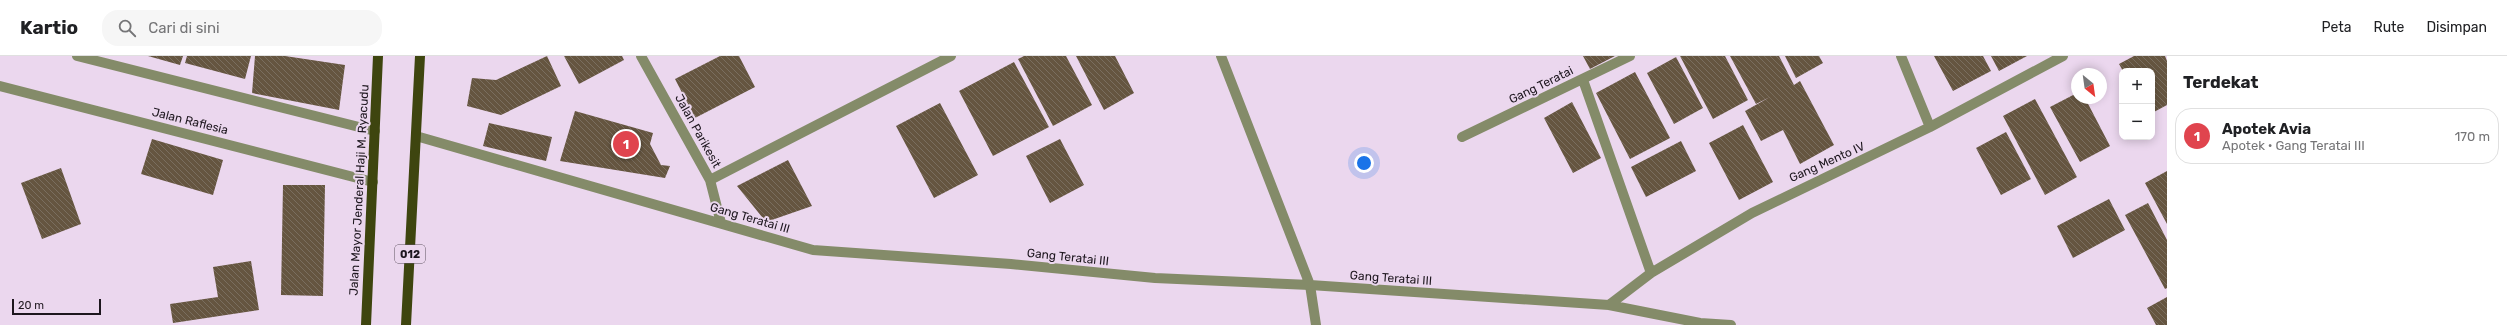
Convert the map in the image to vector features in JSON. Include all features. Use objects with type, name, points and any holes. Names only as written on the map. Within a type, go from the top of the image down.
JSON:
[{"type":"main road","name":"Jalan Mayor Jenderal Haji M. Ryacudu","points":[[366,325],[378,56]]},
{"type":"main road","points":[[416,136],[420,56]]},
{"type":"main road","name":"012","points":[[406,325],[416,136]]},
{"type":"street","points":[[77,56],[375,131]]},
{"type":"street","name":"Jalan Parikesit","points":[[641,56],[710,180],[721,223]]},
{"type":"street","points":[[710,180],[951,56]]},
{"type":"street","points":[[1221,56],[1310,285],[1314,302],[1316,325]]},
{"type":"street","name":"Gang Teratai","points":[[1462,137],[1583,80],[1630,56]]},
{"type":"street","points":[[1900,56],[1930,127]]},
{"type":"street","name":"Gang Mento IV","points":[[1609,305],[1651,273],[1765,206],[1930,127],[2063,56]]},
{"type":"street","points":[[1583,80],[1651,273]]},
{"type":"street","name":"Jalan Raflesia","points":[[0,86],[373,182]]},
{"type":"street","name":"Gang Teratai III","points":[[416,136],[813,250],[1011,264],[1155,278],[1310,285],[1609,305],[1700,324],[1731,325]]},
{"type":"building","points":[[148,56],[183,56],[180,65]]},
{"type":"building","points":[[187,56],[251,56],[245,79],[185,63]]},
{"type":"building","points":[[255,56],[285,56],[345,65],[339,110],[252,93]]},
{"type":"building","points":[[547,56],[561,86],[501,115],[467,106],[472,78],[496,80]]},
{"type":"building","points":[[564,56],[622,56],[624,60],[579,84]]},
{"type":"building","points":[[720,56],[739,56],[755,87],[695,118],[675,79]]},
{"type":"building","points":[[1024,56],[1066,56],[1092,105],[1053,126],[1018,59]]},
{"type":"building","points":[[1076,56],[1115,56],[1134,93],[1104,110]]},
{"type":"building","points":[[1583,56],[1615,56],[1590,69]]},
{"type":"building","points":[[1680,56],[1725,56],[1748,100],[1713,119]]},
{"type":"building","points":[[1730,56],[1779,56],[1794,85],[1800,81],[1834,145],[1800,164],[1783,130],[1761,141],[1745,111],[1770,97],[1756,104]]},
{"type":"building","points":[[1785,56],[1819,56],[1823,63],[1796,78]]},
{"type":"building","points":[[1934,56],[1983,56],[1991,71],[1953,91]]},
{"type":"building","points":[[1991,56],[2027,56],[1999,71]]},
{"type":"building","points":[[2134,56],[2165,56],[2167,61],[2167,105],[2155,111],[2155,68],[2121,68],[2119,64]]},
{"type":"building","points":[[1676,57],[1703,108],[1674,124],[1647,73]]},
{"type":"building","points":[[1014,62],[1049,127],[993,156],[959,91]]},
{"type":"building","points":[[1635,72],[1670,138],[1630,159],[1596,93]]},
{"type":"building","points":[[2071,96],[2071,104],[2088,104],[2110,146],[2080,162],[2050,107]]},
{"type":"building","points":[[2035,99],[2077,177],[2045,195],[2003,116]]},
{"type":"building","points":[[1572,102],[1601,158],[1573,173],[1544,118]]},
{"type":"building","points":[[940,103],[978,175],[934,198],[896,126]]},
{"type":"building","points":[[575,111],[653,133],[650,144],[661,165],[670,166],[665,178],[560,161]]},
{"type":"building","points":[[489,123],[552,137],[546,161],[483,146]]},
{"type":"building","points":[[1743,125],[1773,182],[1739,200],[1709,143]]},
{"type":"building","points":[[2006,132],[2031,179],[2001,195],[1976,148]]},
{"type":"building","points":[[152,139],[223,160],[213,195],[141,174]]},
{"type":"building","points":[[1060,139],[1084,185],[1050,203],[1026,156]]},
{"type":"building","points":[[1681,141],[1696,171],[1646,197],[1631,167]]},
{"type":"building","points":[[788,160],[812,206],[766,222],[737,186]]},
{"type":"building","points":[[61,168],[81,224],[42,239],[21,183]]},
{"type":"building","points":[[2167,171],[2167,224],[2145,183]]},
{"type":"building","points":[[283,185],[325,185],[323,296],[281,295]]},
{"type":"building","points":[[2109,199],[2125,230],[2073,258],[2057,226]]},
{"type":"building","points":[[2148,203],[2167,240],[2167,288],[2165,289],[2125,215]]},
{"type":"building","points":[[251,261],[259,310],[173,323],[170,304],[218,297],[213,267]]},
{"type":"building","points":[[2167,297],[2167,325],[2156,325],[2147,308]]},
{"type":"place","name":"Apotek Avia","points":[[626,144]]}]
